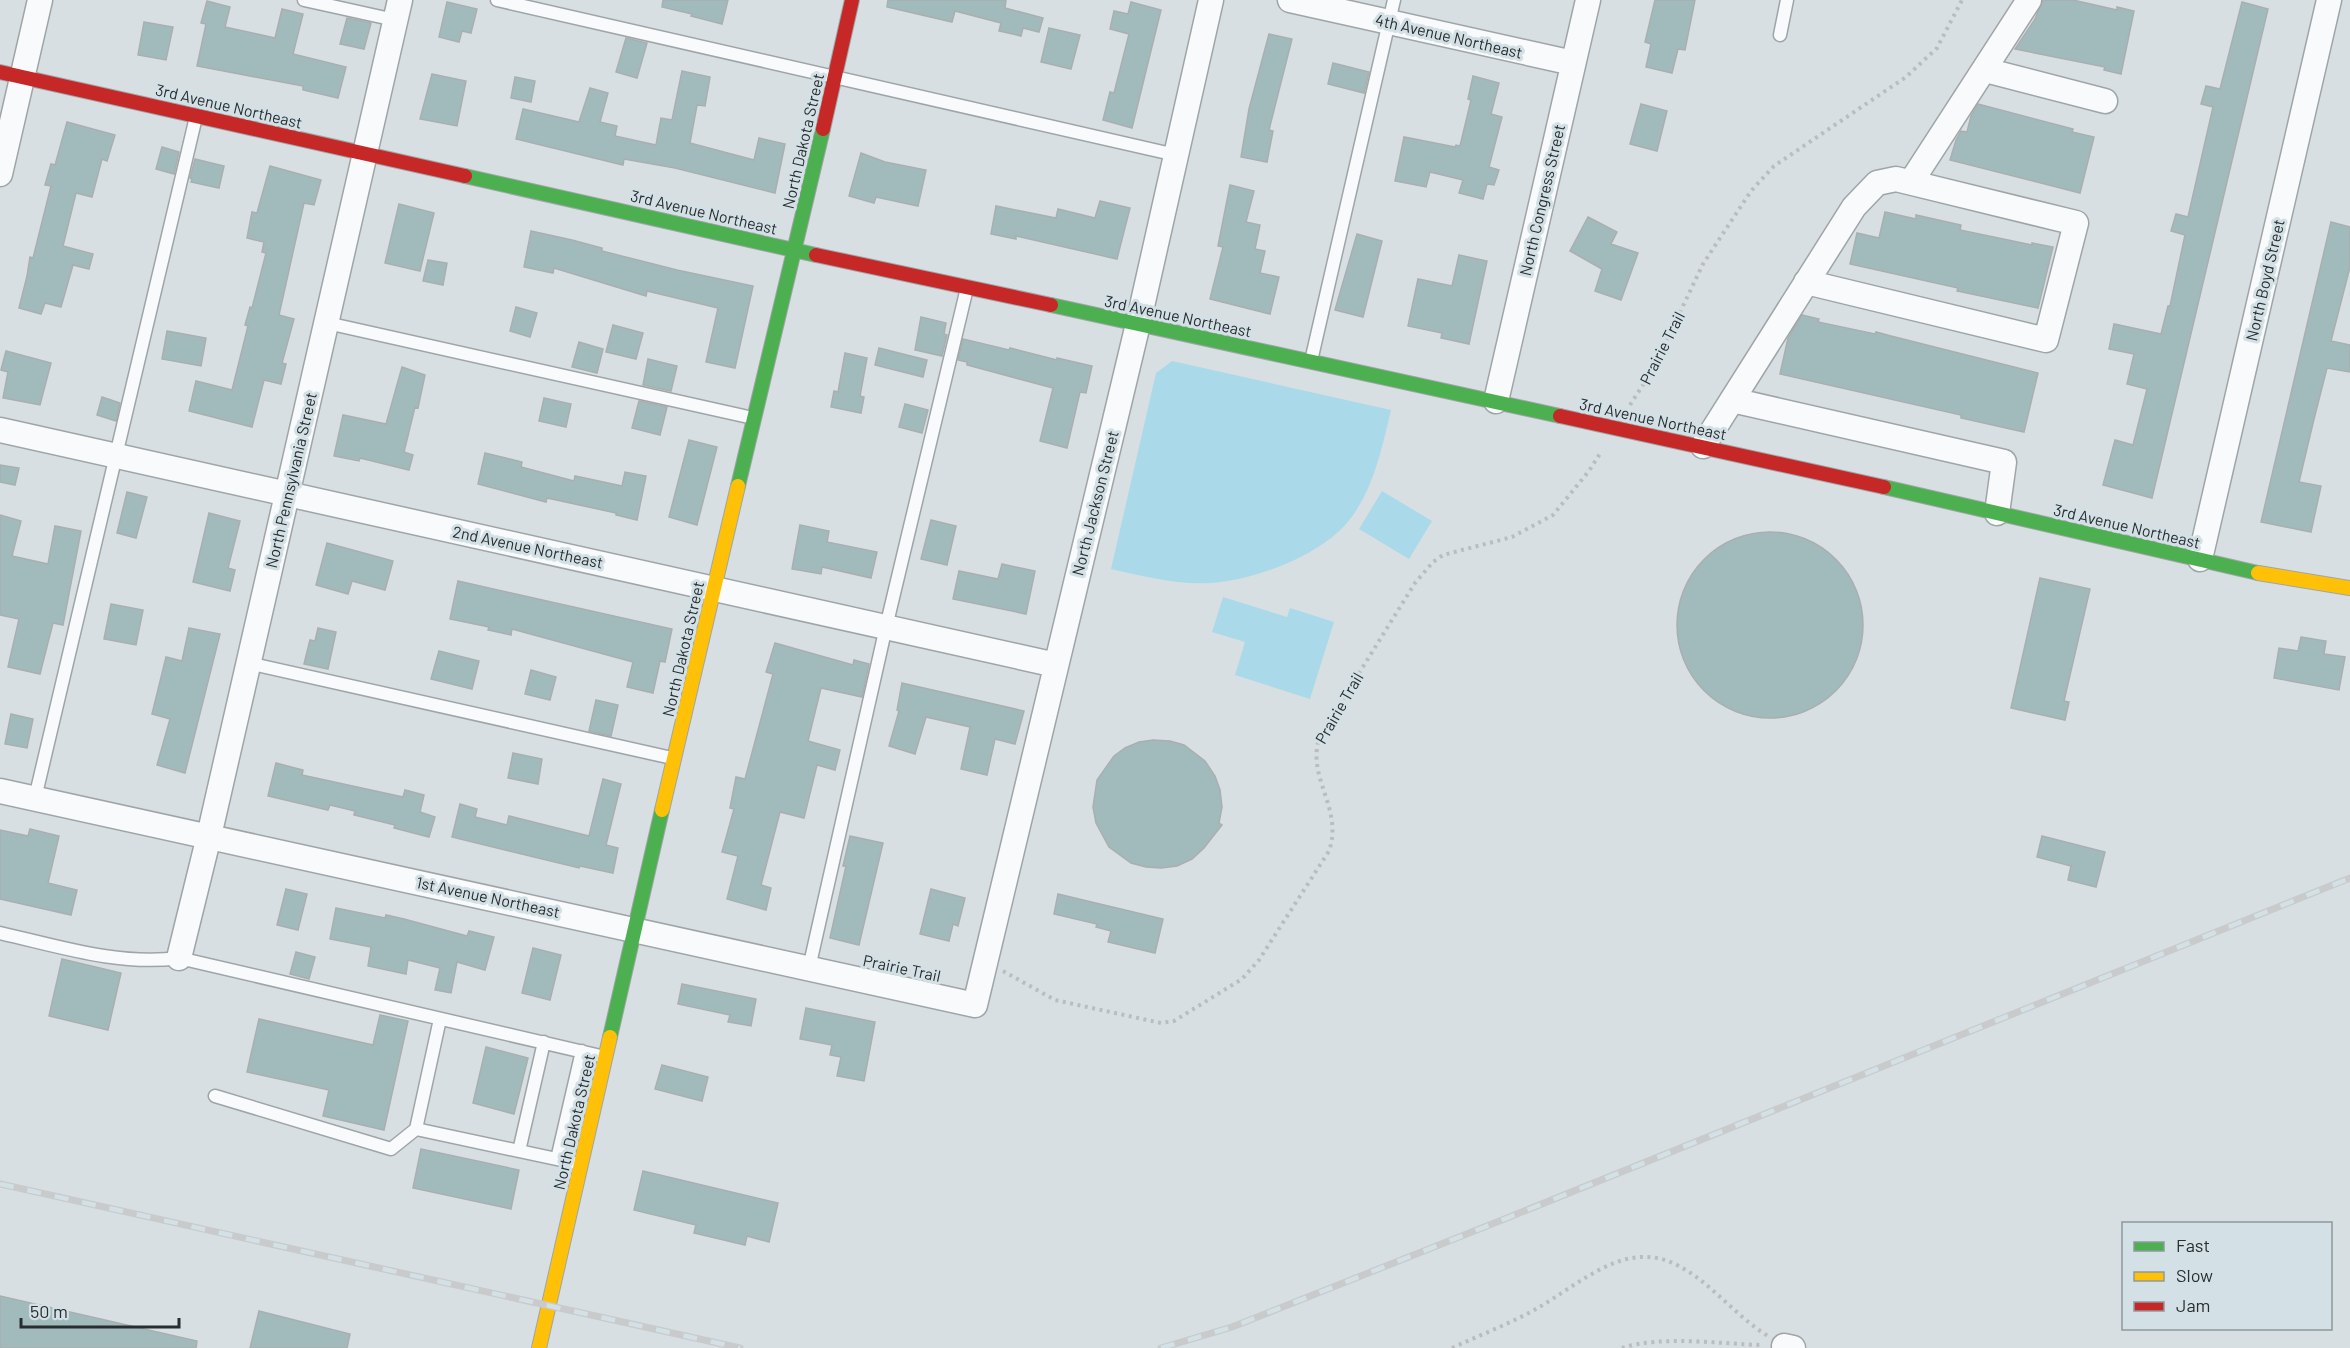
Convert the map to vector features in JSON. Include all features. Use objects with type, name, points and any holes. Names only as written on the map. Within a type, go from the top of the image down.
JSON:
[{"type":"street","points":[[0,174],[11,74],[40,0]]},
{"type":"street","name":"North Dakota Street","points":[[539,1348],[852,0]]},
{"type":"street","name":"North Jackson Street","points":[[975,1005],[1138,324],[1211,0]]},
{"type":"street","name":"4th Avenue Northeast","points":[[1290,0],[1392,11],[1573,63]]},
{"type":"street","name":"North Congress Street","points":[[1496,401],[1588,0]]},
{"type":"street","points":[[1911,182],[2029,0]]},
{"type":"street","name":"North Boyd Street","points":[[2200,559],[2329,0]]},
{"type":"street","name":"North Pennsylvania Street","points":[[179,958],[398,10]]},
{"type":"street","points":[[1985,70],[2105,101]]},
{"type":"street","name":"3rd Avenue Northeast","points":[[11,74],[795,250],[1702,446],[2281,578],[2350,588]]},
{"type":"street","points":[[1702,446],[1732,400],[1806,282],[1854,207],[1876,183],[1896,179],[1911,182],[2076,223],[2046,340],[1806,282]]},
{"type":"street","points":[[1732,400],[2004,462],[1997,513]]},
{"type":"street","name":"2nd Avenue Northeast","points":[[0,430],[714,587],[1056,665]]},
{"type":"street","name":"1st Avenue Northeast","points":[[0,790],[975,1005]]},
{"type":"lane","points":[[304,0],[398,10]]},
{"type":"lane","points":[[497,0],[1176,155]]},
{"type":"lane","points":[[1779,35],[1787,0]]},
{"type":"lane","points":[[1311,361],[1392,11]]},
{"type":"lane","points":[[35,798],[196,116]]},
{"type":"lane","points":[[809,968],[886,627],[967,287]]},
{"type":"lane","points":[[327,323],[754,418]]},
{"type":"lane","points":[[248,663],[675,759]]},
{"type":"lane","points":[[0,933],[118,959],[156,961],[179,958],[606,1057]]},
{"type":"lane","points":[[215,1096],[391,1149],[416,1129],[440,1019]]},
{"type":"lane","points":[[519,1151],[544,1042]]},
{"type":"lane","points":[[557,1159],[582,1051]]},
{"type":"lane","points":[[576,1078],[600,1084]]},
{"type":"lane","points":[[416,1129],[581,1164]]},
{"type":"path","name":"Prairie Trail","points":[[985,966],[1005,972],[1055,1000],[1161,1023],[1174,1021],[1242,979],[1259,960],[1329,851],[1335,836],[1333,820],[1316,765],[1315,748],[1320,736],[1415,583],[1433,562],[1443,555],[1512,537],[1553,516],[1589,471],[1653,370],[1703,264],[1750,191],[1774,166],[1906,77],[1937,48],[1962,0]]},
{"type":"path","points":[[1452,1348],[1535,1310],[1599,1270],[1622,1259],[1640,1256],[1658,1258],[1677,1265],[1700,1281],[1762,1333],[1789,1347]]},
{"type":"path","points":[[1622,1348],[1635,1344],[1660,1342],[1789,1347]]},
{"type":"shaded area","points":[[1172,361],[1391,410],[1370,484],[1355,512],[1334,536],[1284,565],[1227,581],[1185,583],[1111,569],[1156,373]]},
{"type":"shaded area","points":[[1382,491],[1432,521],[1409,559],[1359,529]]},
{"type":"shaded area","points":[[1223,597],[1287,617],[1290,608],[1334,622],[1310,699],[1235,675],[1245,642],[1212,632]]},
{"type":"building","points":[[663,0],[728,0],[722,24],[662,7]]},
{"type":"building","points":[[888,0],[1006,0],[1005,8],[1043,18],[1039,32],[1023,28],[1021,36],[999,31],[1001,23],[955,11],[952,22],[887,7]]},
{"type":"building","points":[[1655,0],[1695,0],[1685,50],[1678,49],[1672,73],[1646,67],[1651,44],[1645,42]]},
{"type":"building","points":[[2043,0],[2073,0],[2117,10],[2117,7],[2134,11],[2121,74],[2104,70],[2105,67],[2015,49],[2035,19]]},
{"type":"building","points":[[207,1],[230,7],[225,27],[275,38],[282,9],[303,14],[293,54],[346,67],[338,98],[303,90],[303,86],[197,66],[206,24],[201,23]]},
{"type":"building","points":[[447,2],[477,9],[471,33],[462,31],[459,42],[439,37]]},
{"type":"building","points":[[1131,2],[1161,10],[1132,128],[1103,120],[1110,92],[1114,93],[1129,34],[1110,29],[1114,11],[1128,14]]},
{"type":"building","points":[[2242,2],[2268,9],[2152,498],[2103,485],[2115,440],[2133,445],[2147,389],[2127,384],[2134,354],[2109,349],[2114,324],[2161,334],[2168,306],[2170,306],[2185,235],[2171,231],[2176,214],[2188,217],[2213,107],[2201,104],[2206,86],[2220,89]]},
{"type":"building","points":[[347,18],[371,23],[364,49],[340,44]]},
{"type":"building","points":[[144,22],[173,27],[166,60],[138,55]]},
{"type":"building","points":[[1049,28],[1080,35],[1071,69],[1041,62]]},
{"type":"building","points":[[1269,34],[1292,39],[1269,130],[1273,131],[1267,162],[1241,157],[1249,109]]},
{"type":"building","points":[[626,38],[647,43],[637,78],[616,72]]},
{"type":"building","points":[[1333,63],[1369,72],[1364,93],[1328,84]]},
{"type":"building","points":[[682,71],[710,77],[705,106],[697,105],[690,143],[754,160],[759,138],[785,144],[775,193],[675,168],[624,159],[623,165],[516,139],[523,109],[579,122],[590,88],[608,93],[600,122],[617,126],[615,136],[656,145],[661,118],[672,120]]},
{"type":"building","points":[[432,74],[466,81],[457,126],[420,119]]},
{"type":"building","points":[[1473,76],[1499,83],[1491,114],[1502,117],[1489,167],[1499,170],[1494,185],[1487,184],[1483,199],[1459,193],[1463,180],[1430,172],[1426,187],[1395,181],[1404,137],[1460,146],[1471,100],[1468,99]]},
{"type":"building","points":[[515,77],[535,81],[531,102],[511,98]]},
{"type":"building","points":[[1641,104],[1667,111],[1657,151],[1630,144]]},
{"type":"building","points":[[1978,104],[2073,129],[2072,132],[2094,137],[2080,193],[1950,160],[1956,140],[1961,131],[1967,132],[1971,116]]},
{"type":"building","points":[[67,122],[115,135],[107,161],[102,159],[92,197],[76,193],[63,246],[93,254],[89,269],[73,265],[61,307],[45,303],[41,314],[19,308],[30,257],[33,258],[51,186],[45,185],[51,164],[55,165]]},
{"type":"building","points":[[162,147],[179,152],[174,174],[156,169]]},
{"type":"building","points":[[861,153],[885,162],[926,170],[918,206],[876,197],[874,203],[849,196]]},
{"type":"building","points":[[195,159],[224,166],[219,188],[191,182]]},
{"type":"building","points":[[270,166],[321,180],[314,205],[304,203],[279,315],[294,319],[282,363],[286,364],[281,384],[264,380],[252,427],[189,411],[196,381],[232,390],[248,326],[245,325],[250,307],[252,308],[266,253],[262,252],[264,242],[247,238],[252,212],[257,213]]},
{"type":"building","points":[[1230,185],[1254,191],[1246,222],[1260,225],[1255,249],[1265,251],[1260,273],[1279,277],[1270,314],[1210,299],[1223,247],[1218,246]]},
{"type":"building","points":[[1100,201],[1130,208],[1117,259],[1016,236],[1016,239],[991,234],[996,206],[1056,218],[1058,209],[1095,218]]},
{"type":"building","points":[[399,204],[434,213],[420,271],[385,263]]},
{"type":"building","points":[[1885,212],[1916,219],[1916,215],[1961,225],[1960,230],[2032,245],[2032,243],[2053,247],[2038,308],[1957,291],[1958,288],[1850,264],[1857,233],[1879,238]]},
{"type":"building","points":[[1588,217],[1617,232],[1611,244],[1638,253],[1621,300],[1595,291],[1602,269],[1570,251]]},
{"type":"building","points":[[2331,222],[2350,227],[2350,267],[2331,341],[2350,345],[2350,372],[2327,368],[2314,419],[2299,482],[2321,486],[2311,532],[2261,522]]},
{"type":"building","points":[[531,231],[602,248],[602,251],[677,270],[753,286],[735,368],[706,362],[718,308],[647,291],[646,296],[554,268],[553,273],[524,267]]},
{"type":"building","points":[[1357,234],[1382,241],[1363,317],[1335,310]]},
{"type":"building","points":[[1459,255],[1487,261],[1469,344],[1441,338],[1442,333],[1408,326],[1418,279],[1452,286]]},
{"type":"building","points":[[428,260],[447,263],[443,285],[423,281]]},
{"type":"building","points":[[516,307],[537,313],[530,337],[510,331]]},
{"type":"building","points":[[1802,315],[1819,319],[1818,322],[1875,334],[1876,332],[2038,373],[2024,432],[1961,418],[1961,415],[1780,374],[1788,338]]},
{"type":"building","points":[[921,317],[946,323],[944,334],[947,335],[942,356],[915,350]]},
{"type":"building","points":[[613,325],[643,333],[636,359],[606,352]]},
{"type":"building","points":[[167,331],[206,338],[201,366],[162,359]]},
{"type":"building","points":[[963,339],[1092,366],[1086,393],[1080,392],[1067,448],[1040,441],[1053,388],[967,365],[967,362],[958,360]]},
{"type":"building","points":[[579,342],[603,349],[597,373],[572,367]]},
{"type":"building","points":[[879,348],[927,360],[923,377],[875,365]]},
{"type":"building","points":[[6,351],[51,363],[40,405],[3,398],[8,372],[1,370]]},
{"type":"building","points":[[845,353],[867,358],[860,396],[864,397],[861,413],[831,407],[834,391],[838,392]]},
{"type":"building","points":[[648,359],[677,366],[671,391],[643,385]]},
{"type":"building","points":[[402,367],[425,375],[418,408],[415,407],[404,452],[413,455],[409,470],[360,458],[359,461],[334,456],[343,415],[386,424]]},
{"type":"building","points":[[102,397],[120,403],[116,421],[97,415]]},
{"type":"building","points":[[544,398],[571,404],[566,427],[539,421]]},
{"type":"building","points":[[639,401],[667,407],[660,435],[632,428]]},
{"type":"building","points":[[905,404],[928,410],[922,433],[899,427]]},
{"type":"building","points":[[689,440],[717,447],[697,525],[669,517]]},
{"type":"building","points":[[485,453],[522,462],[521,467],[574,481],[575,476],[622,486],[625,472],[646,476],[637,520],[616,515],[616,513],[547,498],[546,502],[478,484]]},
{"type":"building","points":[[0,465],[19,468],[15,485],[0,482]]},
{"type":"building","points":[[127,492],[147,497],[136,538],[117,533]]},
{"type":"building","points":[[209,513],[240,521],[228,568],[235,570],[230,591],[193,582]]},
{"type":"building","points":[[0,515],[21,521],[12,556],[48,564],[55,526],[81,531],[63,625],[53,623],[40,674],[8,667],[19,619],[0,615]]},
{"type":"building","points":[[931,520],[956,526],[947,565],[921,559]]},
{"type":"building","points":[[800,525],[829,531],[827,542],[877,552],[871,578],[822,567],[821,574],[792,569]]},
{"type":"building","points":[[1770,532],[1806,539],[1836,559],[1856,589],[1863,625],[1856,661],[1836,691],[1806,711],[1770,718],[1734,711],[1704,691],[1684,661],[1677,625],[1684,589],[1704,559],[1734,539]]},
{"type":"building","points":[[327,543],[393,561],[385,590],[352,581],[348,594],[316,585]]},
{"type":"building","points":[[1002,564],[1035,571],[1026,614],[953,599],[959,571],[998,579]]},
{"type":"building","points":[[2040,578],[2090,589],[2064,701],[2069,702],[2065,720],[2011,708]]},
{"type":"building","points":[[458,581],[672,629],[665,662],[660,661],[653,693],[627,687],[633,662],[512,629],[511,635],[488,630],[489,627],[450,619]]},
{"type":"building","points":[[111,604],[143,610],[136,645],[104,639]]},
{"type":"building","points":[[189,628],[220,634],[185,773],[157,765],[170,719],[152,714],[166,657],[182,661]]},
{"type":"building","points":[[318,628],[336,632],[328,669],[304,664],[310,640],[315,641]]},
{"type":"building","points":[[2301,637],[2326,641],[2324,654],[2345,657],[2339,690],[2274,678],[2279,648],[2298,651]]},
{"type":"building","points":[[775,643],[853,665],[854,660],[869,664],[862,697],[821,688],[808,741],[840,750],[835,770],[817,765],[804,818],[780,812],[761,885],[771,888],[766,910],[727,899],[738,856],[722,852],[734,809],[730,808],[736,777],[745,779],[773,674],[766,672]]},
{"type":"building","points":[[439,651],[479,661],[472,689],[431,679]]},
{"type":"building","points":[[531,670],[556,677],[550,700],[525,694]]},
{"type":"building","points":[[902,683],[1024,711],[1015,744],[995,739],[987,775],[961,769],[970,727],[926,717],[915,754],[889,746],[899,711],[897,710]]},
{"type":"building","points":[[596,700],[618,705],[611,736],[589,731]]},
{"type":"building","points":[[11,714],[33,719],[27,748],[5,744]]},
{"type":"building","points":[[1153,740],[1184,745],[1205,761],[1215,776],[1220,790],[1222,807],[1219,823],[1222,825],[1192,859],[1177,866],[1161,868],[1131,863],[1109,847],[1096,823],[1093,807],[1097,780],[1114,756],[1125,748],[1139,742]]},
{"type":"building","points":[[513,753],[542,759],[538,784],[508,778]]},
{"type":"building","points":[[276,763],[303,770],[302,775],[403,797],[405,790],[424,795],[420,812],[435,817],[429,837],[394,828],[395,825],[354,815],[355,811],[330,805],[328,810],[268,796]]},
{"type":"building","points":[[603,779],[621,784],[606,845],[618,848],[613,873],[580,866],[579,868],[452,837],[460,804],[477,809],[475,817],[507,825],[509,816],[589,836]]},
{"type":"building","points":[[30,829],[59,836],[48,883],[77,890],[71,915],[0,899],[0,830],[28,836]]},
{"type":"building","points":[[850,836],[883,843],[859,945],[830,938],[846,866],[843,866]]},
{"type":"building","points":[[2042,836],[2105,852],[2096,887],[2068,880],[2071,866],[2037,857]]},
{"type":"building","points":[[286,889],[307,894],[298,930],[277,925]]},
{"type":"building","points":[[931,889],[965,898],[958,926],[953,924],[949,941],[920,934]]},
{"type":"building","points":[[1058,894],[1163,919],[1155,953],[1108,942],[1111,931],[1096,927],[1097,924],[1054,914]]},
{"type":"building","points":[[336,908],[385,918],[386,915],[467,936],[469,931],[494,937],[485,970],[457,962],[451,993],[435,990],[440,968],[408,960],[406,974],[368,966],[371,947],[330,939]]},
{"type":"building","points":[[533,948],[561,955],[550,1000],[522,993]]},
{"type":"building","points":[[296,952],[315,957],[309,979],[290,974]]},
{"type":"building","points":[[62,959],[121,973],[108,1030],[49,1016]]},
{"type":"building","points":[[682,984],[756,999],[751,1026],[728,1022],[730,1015],[678,1004]]},
{"type":"building","points":[[806,1008],[875,1022],[864,1081],[837,1076],[841,1057],[830,1055],[832,1045],[800,1039]]},
{"type":"building","points":[[380,1015],[408,1021],[384,1130],[323,1116],[329,1090],[247,1072],[259,1019],[373,1045]]},
{"type":"building","points":[[486,1047],[528,1058],[514,1114],[473,1103]]},
{"type":"building","points":[[662,1065],[708,1077],[702,1101],[655,1089]]},
{"type":"building","points":[[421,1149],[519,1170],[511,1209],[413,1188]]},
{"type":"building","points":[[643,1171],[778,1203],[769,1242],[747,1236],[745,1245],[694,1233],[696,1225],[634,1210]]},
{"type":"building","points":[[0,1296],[197,1341],[196,1348],[0,1348]]},
{"type":"building","points":[[259,1311],[350,1334],[347,1348],[250,1348]]},
{"type":"railway","points":[[1161,1348],[1232,1327],[2350,878]]},
{"type":"railway","points":[[0,1184],[740,1348]]},
{"type":"traffic: fast","points":[[738,486],[823,129]]},
{"type":"traffic: fast","points":[[465,176],[816,255]]},
{"type":"traffic: fast","points":[[1051,305],[1560,416]]},
{"type":"traffic: fast","points":[[1884,487],[2258,573]]},
{"type":"traffic: fast","points":[[610,1037],[662,810]]},
{"type":"traffic: slow","points":[[662,810],[738,486]]},
{"type":"traffic: slow","points":[[2258,573],[2350,588]]},
{"type":"traffic: slow","points":[[539,1348],[610,1037]]},
{"type":"traffic: jam","points":[[823,129],[852,0]]},
{"type":"traffic: jam","points":[[0,72],[465,176]]},
{"type":"traffic: jam","points":[[816,255],[1051,305]]},
{"type":"traffic: jam","points":[[1560,416],[1884,487]]}]
